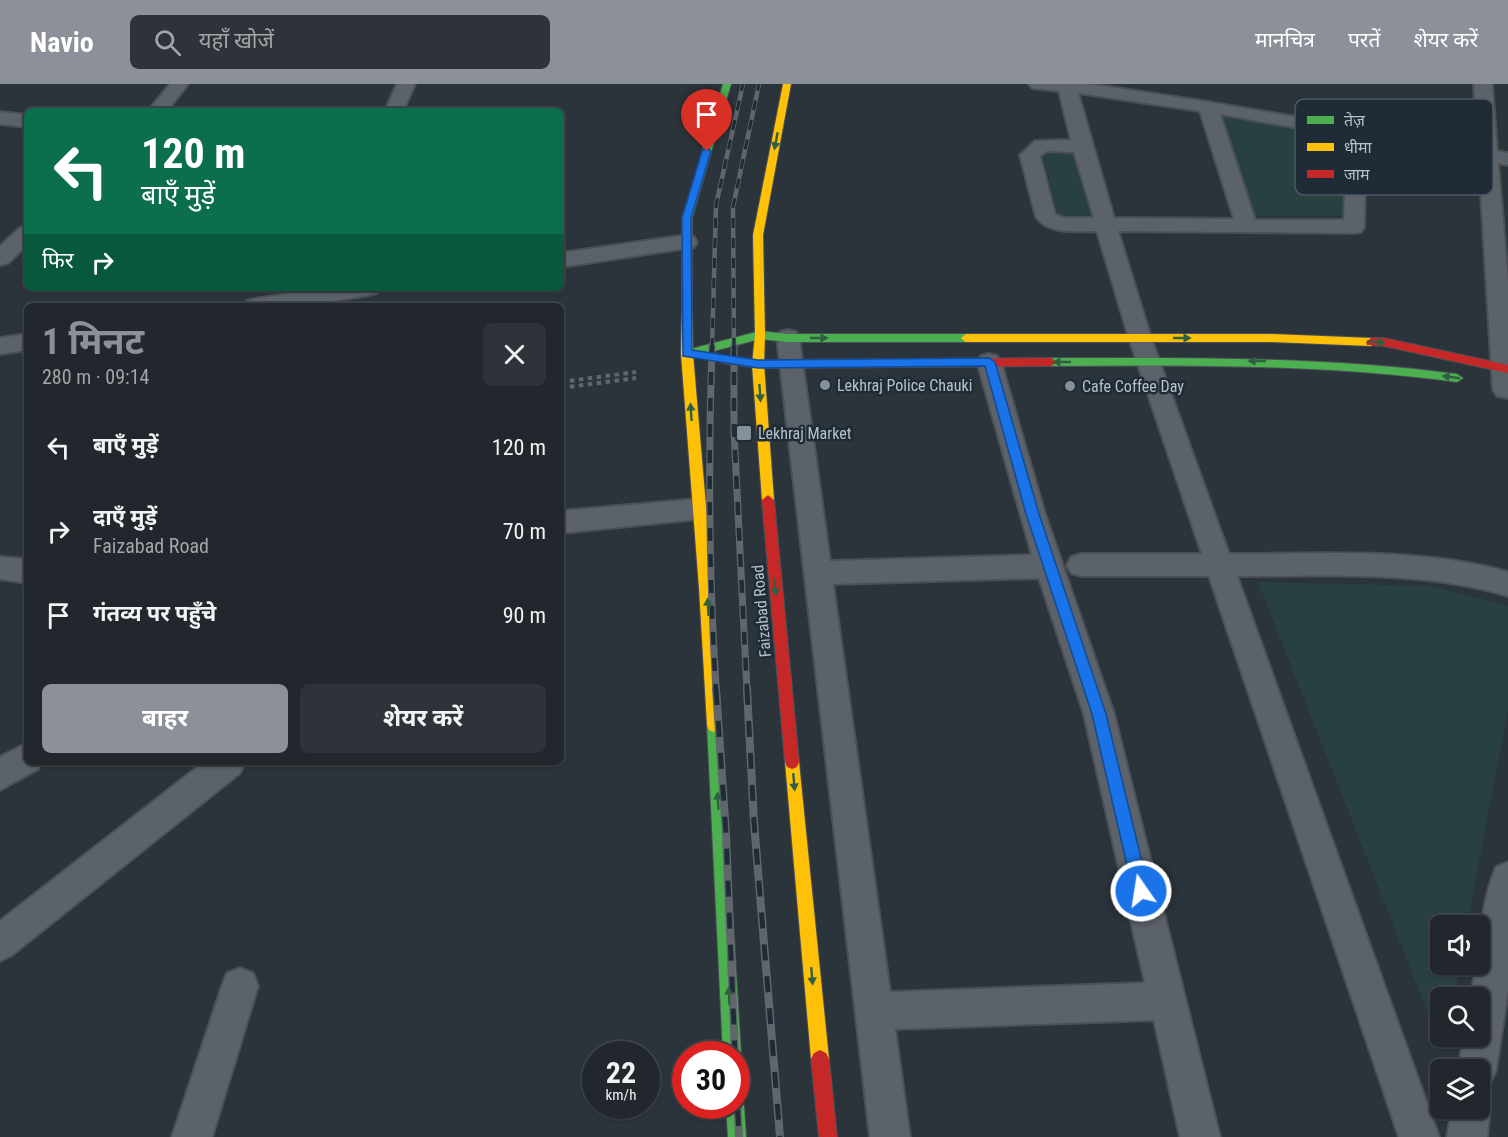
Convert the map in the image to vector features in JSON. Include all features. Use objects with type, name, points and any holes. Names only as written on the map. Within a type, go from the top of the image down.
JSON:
[{"type":"main road","points":[[727,84],[687,218],[687,354],[706,588],[731,1041]]},
{"type":"main road","name":"Faizabad Road","points":[[787,84],[758,234],[780,345],[758,364],[773,570],[828,1137]]},
{"type":"main road","points":[[687,354],[758,364],[780,345],[989,362],[1272,338],[1384,342],[1506,368]]},
{"type":"main road","points":[[687,354],[780,345],[1144,349],[1391,368],[1471,380]]},
{"type":"main road","points":[[736,1119],[737,1137]]},
{"type":"street","points":[[159,108],[179,84]]},
{"type":"street","points":[[395,108],[406,84]]},
{"type":"street","points":[[1038,84],[1067,86],[1295,122]]},
{"type":"street","points":[[1483,84],[1486,99]]},
{"type":"street","points":[[1067,86],[1082,146],[1144,349],[1419,1137]]},
{"type":"street","points":[[1208,107],[1247,227]]},
{"type":"street","points":[[0,118],[24,121]]},
{"type":"street","points":[[1493,133],[1498,157],[1506,368],[1502,390]]},
{"type":"street","points":[[1082,146],[1042,145],[1030,155],[1046,218],[1061,224],[1354,227],[1355,195]]},
{"type":"street","points":[[0,258],[24,236]]},
{"type":"street","points":[[564,260],[687,242]]},
{"type":"street","points":[[268,303],[312,293],[335,291]]},
{"type":"street","points":[[0,346],[24,342]]},
{"type":"street","points":[[780,345],[819,573],[891,1137]]},
{"type":"street","points":[[989,362],[1032,514],[1099,714],[1200,1137]]},
{"type":"street","points":[[564,522],[698,509]]},
{"type":"street","points":[[1081,565],[1365,564],[1474,574],[1508,584]]},
{"type":"street","points":[[819,573],[1050,566]]},
{"type":"street","points":[[0,568],[24,571]]},
{"type":"street","points":[[0,775],[24,760]]},
{"type":"street","points":[[0,943],[225,765]]},
{"type":"street","points":[[1479,1059],[1508,879]]},
{"type":"street","points":[[192,1137],[240,986]]},
{"type":"street","points":[[874,1011],[1167,1001]]},
{"type":"street","points":[[1467,1137],[1469,1119]]},
{"type":"path","points":[[564,382],[636,372]]},
{"type":"path","points":[[564,388],[636,378]]},
{"type":"green space","points":[[1217,113],[1295,126],[1295,195],[1348,195],[1347,216],[1251,216]]},
{"type":"green space","points":[[1042,150],[1078,151],[1096,217],[1058,216]]},
{"type":"green space","points":[[1258,582],[1429,586],[1508,606],[1508,710],[1469,915],[1430,915],[1430,975],[1458,975],[1456,987],[1430,987],[1430,1018]]},
{"type":"railway","points":[[712,348],[716,205],[743,84]]},
{"type":"railway","points":[[734,348],[733,207],[759,84]]},
{"type":"railway","points":[[712,346],[710,518],[716,691]]},
{"type":"railway","points":[[734,348],[734,431],[747,691]]},
{"type":"railway","points":[[716,689],[726,834],[734,1041]]},
{"type":"railway","points":[[747,689],[754,822],[780,1137]]},
{"type":"railway","points":[[738,1119],[739,1137]]},
{"type":"traffic: fast","points":[[687,310],[687,218],[727,84]]},
{"type":"traffic: fast","points":[[687,354],[760,335],[788,338],[966,338]]},
{"type":"traffic: fast","points":[[1051,362],[1305,364],[1406,371],[1457,378]]},
{"type":"traffic: fast","points":[[714,725],[731,1041]]},
{"type":"traffic: fast","points":[[736,1119],[737,1137]]},
{"type":"traffic: slow","points":[[768,500],[758,364],[760,335],[758,235],[787,84]]},
{"type":"traffic: slow","points":[[687,310],[687,354],[706,588],[714,725]]},
{"type":"traffic: slow","points":[[966,338],[1272,338],[1371,342]]},
{"type":"traffic: slow","points":[[792,762],[820,1059]]},
{"type":"traffic: jam","points":[[1371,342],[1384,342],[1508,369]]},
{"type":"traffic: jam","points":[[727,360],[758,364],[1051,362]]},
{"type":"traffic: jam","points":[[768,500],[792,762]]},
{"type":"traffic: jam","points":[[820,1059],[828,1137]]},
{"type":"place","name":"Lekhraj Police Chauki","points":[[825,385]]},
{"type":"place","name":"Cafe Coffee Day","points":[[1070,386]]},
{"type":"place","name":"Lekhraj Market","points":[[744,433]]},
{"type":"route","points":[[707,151],[687,218],[687,354],[758,364],[989,362],[1032,514],[1099,714],[1141,891]]}]
